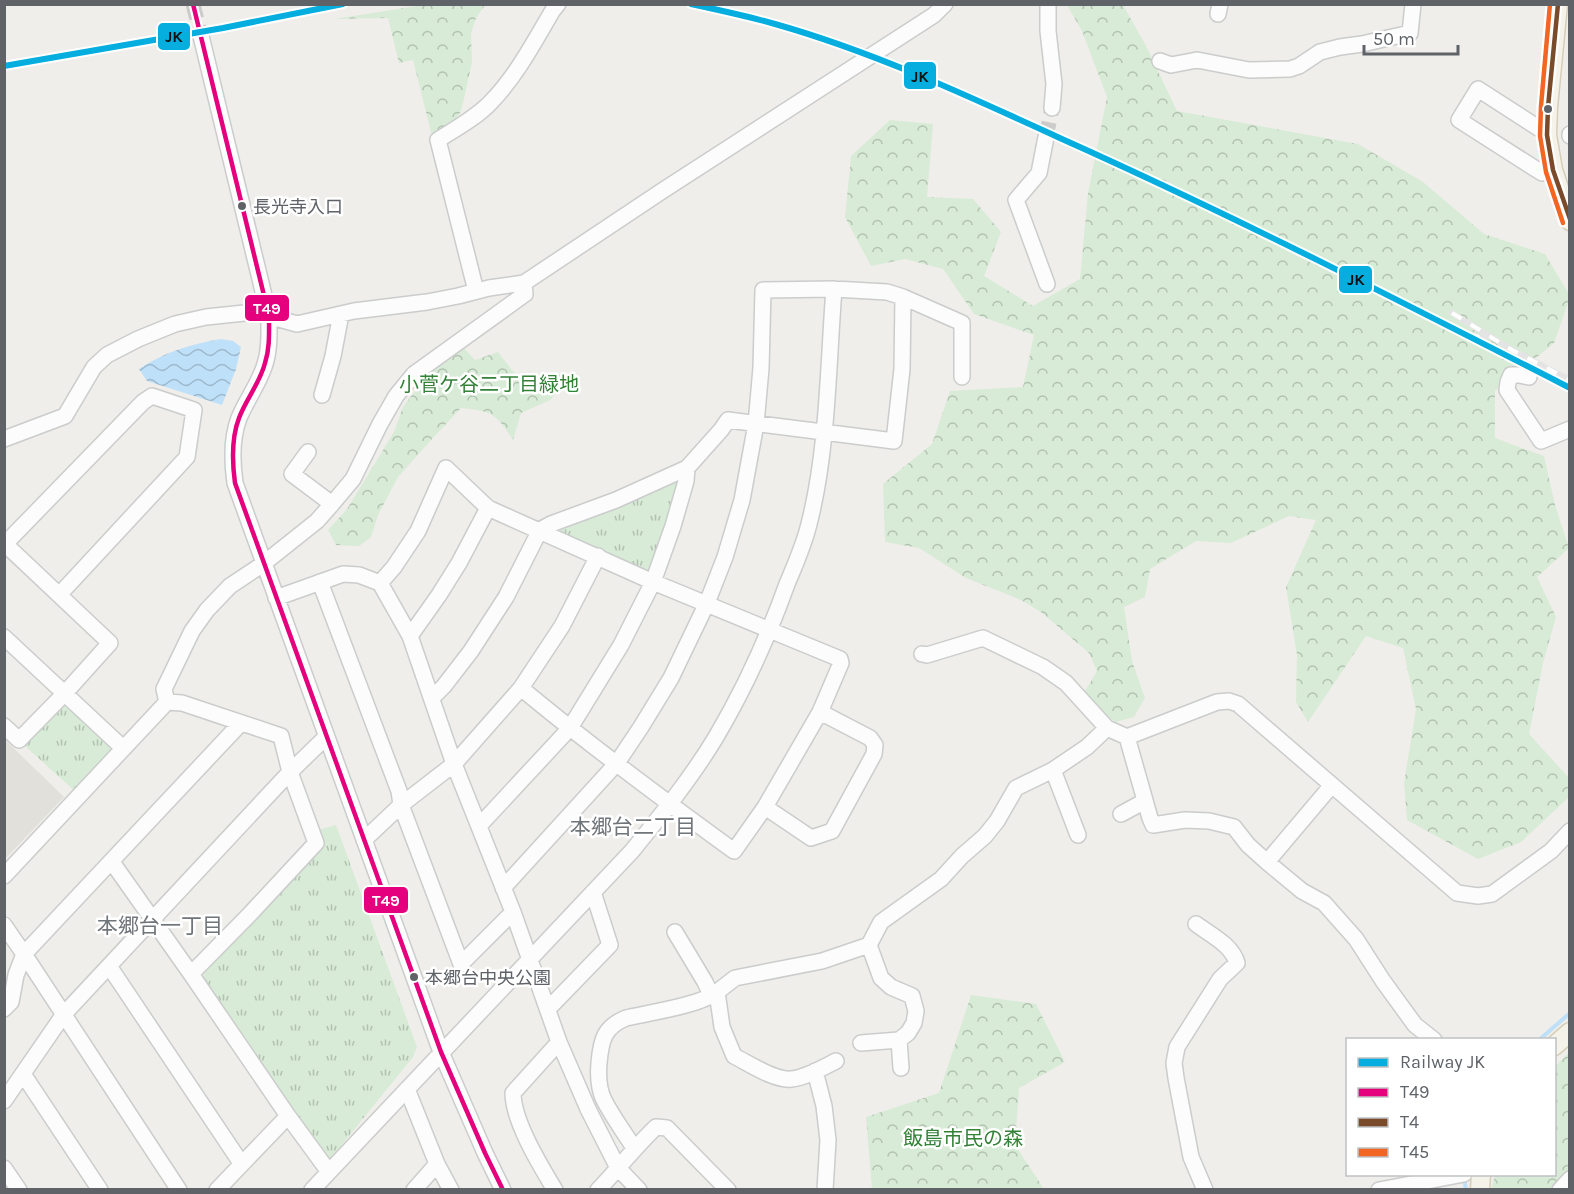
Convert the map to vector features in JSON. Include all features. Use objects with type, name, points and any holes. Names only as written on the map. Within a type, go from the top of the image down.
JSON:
[{"type":"main road","points":[[1558,4],[1547,135],[1569,218]]},
{"type":"main road","points":[[1556,1044],[1569,1032]]},
{"type":"street","points":[[476,291],[438,140],[490,104],[513,76],[558,4]]},
{"type":"street","points":[[4,439],[65,416],[94,367],[107,355],[175,324],[206,317],[254,312],[297,324],[354,311],[427,302],[524,283],[934,15],[945,4]]},
{"type":"street","points":[[1048,4],[1048,31],[1054,84],[1052,108]]},
{"type":"street","points":[[1160,61],[1171,65],[1197,60],[1249,70],[1290,69],[1299,66],[1320,52],[1362,45],[1410,33],[1413,4]]},
{"type":"street","points":[[201,36],[269,316],[265,366],[239,418],[234,439],[232,464],[235,483],[441,1052],[484,1153],[503,1190]]},
{"type":"street","points":[[1547,135],[1478,89],[1459,120],[1542,173],[1560,178]]},
{"type":"street","points":[[1046,137],[1039,173],[1016,200],[1047,284]]},
{"type":"street","points":[[167,702],[164,689],[192,631],[207,610],[230,586],[263,564],[317,521],[353,479],[396,396],[414,374],[525,294],[524,283]]},
{"type":"street","points":[[312,1190],[632,851],[670,805],[715,738],[742,690],[771,630],[809,526],[824,433],[834,289]]},
{"type":"street","points":[[503,888],[617,763],[671,678],[707,603],[725,557],[742,500],[756,424],[761,368],[763,290],[834,289],[887,292],[903,297],[962,323],[962,376]]},
{"type":"street","points":[[432,698],[471,651],[506,597],[540,530],[616,500],[687,468],[728,420],[894,441],[902,369],[903,297]]},
{"type":"street","points":[[322,395],[333,356],[341,314]]},
{"type":"street","points":[[1529,377],[1511,375],[1507,390],[1541,441],[1569,429]]},
{"type":"street","points":[[4,726],[19,740],[110,643],[59,595],[5,544],[143,402],[152,396],[194,410],[187,458],[59,595]]},
{"type":"street","points":[[308,452],[292,474],[332,504]]},
{"type":"street","points":[[380,583],[394,567],[418,531],[446,468],[488,508],[653,582],[840,658],[841,663],[820,712],[765,807],[734,851],[670,805],[521,688]]},
{"type":"street","points":[[479,826],[570,728],[621,645],[653,582],[676,515],[686,481],[687,468]]},
{"type":"street","points":[[410,636],[459,563],[488,508]]},
{"type":"street","points":[[364,840],[401,805],[454,764],[521,688],[562,626],[598,556]]},
{"type":"street","points":[[276,598],[343,574],[359,575],[380,583],[410,636],[454,764],[513,912],[559,1042],[588,1109],[618,1168],[639,1190]]},
{"type":"street","points":[[320,582],[461,964],[513,912]]},
{"type":"street","points":[[4,637],[123,748]]},
{"type":"street","points":[[922,654],[927,655],[983,638],[1043,668],[1066,683],[1107,728],[1127,737],[1217,702],[1229,701],[1238,704],[1457,893],[1478,896],[1492,894],[1551,852],[1569,831]]},
{"type":"street","points":[[167,702],[182,703],[281,736],[290,772],[316,843],[191,974]]},
{"type":"street","points":[[4,876],[167,702]]},
{"type":"street","points":[[765,807],[811,838],[832,831],[874,754],[875,745],[870,738],[820,712]]},
{"type":"street","points":[[4,1009],[10,1002],[24,954],[241,723]]},
{"type":"street","points":[[634,1148],[604,1100],[598,1077],[600,1045],[616,1022],[626,1017],[692,1003],[714,994],[735,978],[822,961],[869,945],[881,922],[941,879],[985,836],[997,821],[1016,788],[1053,770],[1087,747],[1107,728]]},
{"type":"street","points":[[4,1101],[64,1014],[290,772],[326,737]]},
{"type":"street","points":[[1127,737],[1149,818],[1153,825],[1185,820],[1209,821],[1233,827],[1267,862],[1302,891],[1324,903],[1356,939],[1415,1025],[1431,1038]]},
{"type":"street","points":[[1053,770],[1078,836]]},
{"type":"street","points":[[1267,862],[1332,785]]},
{"type":"street","points":[[1121,814],[1145,801]]},
{"type":"street","points":[[112,862],[329,1172]]},
{"type":"street","points":[[548,1009],[610,945],[593,892]]},
{"type":"street","points":[[1196,924],[1229,948],[1235,954],[1237,963],[1220,979],[1177,1047],[1174,1063],[1191,1156],[1205,1190]]},
{"type":"street","points":[[4,925],[179,1190]]},
{"type":"street","points":[[675,932],[714,994],[722,1027],[734,1056],[773,1076],[790,1080],[836,1061]]},
{"type":"street","points":[[861,1043],[899,1040],[908,1033],[914,1023],[916,1011],[912,996],[891,987],[881,978],[869,945]]},
{"type":"street","points":[[109,966],[241,1163]]},
{"type":"street","points":[[899,1040],[901,1068]]},
{"type":"street","points":[[555,1190],[534,1154],[513,1105],[513,1093],[559,1042]]},
{"type":"street","points":[[815,1071],[824,1106],[828,1140],[825,1190]]},
{"type":"street","points":[[22,1074],[100,1190]]},
{"type":"street","points":[[407,1089],[451,1190]]},
{"type":"street","points":[[217,1190],[288,1116]]},
{"type":"street","points":[[598,1190],[634,1148],[656,1127],[667,1128],[728,1190]]},
{"type":"street","points":[[414,1190],[438,1164]]},
{"type":"street","points":[[4,1168],[19,1190]]},
{"type":"street","points":[[1379,1190],[1453,1176]]},
{"type":"street","points":[[1560,1190],[1569,1179]]},
{"type":"shaded area","points":[[5,740],[64,797],[4,859]]},
{"type":"green space","points":[[423,5],[485,5],[476,18],[471,33],[472,62],[460,113],[450,127],[432,136],[413,60],[399,63],[388,18],[334,19]]},
{"type":"green space","points":[[1067,5],[1123,5],[1145,44],[1177,111],[1358,144],[1423,182],[1484,234],[1545,254],[1569,294],[1554,343],[1495,391],[1495,438],[1544,456],[1555,505],[1569,548],[1537,577],[1556,617],[1543,663],[1529,734],[1569,778],[1569,797],[1521,842],[1478,859],[1407,820],[1404,783],[1416,709],[1403,648],[1366,636],[1308,722],[1296,702],[1297,655],[1286,587],[1316,520],[1289,516],[1231,543],[1196,541],[1150,569],[1145,597],[1124,607],[1132,661],[1145,698],[1134,717],[1116,722],[1103,714],[1085,691],[1097,671],[1089,653],[1041,612],[1021,600],[966,578],[919,548],[885,542],[883,484],[932,444],[950,391],[1023,387],[1034,335],[974,314],[943,269],[905,259],[871,266],[845,217],[851,156],[890,120],[933,124],[927,197],[973,199],[1001,232],[984,276],[1033,306],[1080,279],[1088,193],[1107,97],[1082,31]]},
{"type":"green space","name":"小菅ケ谷二丁目緑地","points":[[463,347],[475,360],[498,352],[515,374],[521,387],[561,373],[567,381],[550,400],[521,413],[513,440],[493,415],[461,408],[398,477],[378,515],[371,537],[359,546],[336,545],[328,530],[347,509],[394,432],[403,407],[430,372]]},
{"type":"green space","points":[[672,479],[678,481],[679,488],[653,567],[649,571],[558,534],[556,530]]},
{"type":"green space","points":[[68,701],[115,748],[78,794],[25,746]]},
{"type":"green space","name":"本郷台中央公園","points":[[336,825],[417,1047],[413,1057],[331,1158],[325,1157],[202,979],[204,974],[320,845],[318,830]]},
{"type":"green space","name":"飯島市民の森","points":[[971,995],[1036,1004],[1065,1062],[1019,1088],[1015,1145],[1044,1189],[872,1189],[866,1117],[939,1093]]},
{"type":"green space","points":[[1569,1052],[1569,1176],[1557,1189],[1491,1190],[1495,1176],[1556,1176],[1556,1066]]},
{"type":"water","points":[[221,339],[233,341],[241,347],[236,369],[222,405],[147,381],[139,369],[179,350]]},
{"type":"waterway","points":[[1541,1038],[1570,1013]]},
{"type":"waterway","points":[[1464,1178],[1466,1190]]},
{"type":"tunnel","points":[[193,4],[201,36]]},
{"type":"tunnel","points":[[1046,137],[1052,108]]},
{"type":"railway","points":[[1452,313],[1512,350],[1570,380]]},
{"type":"railway","points":[[1448,326],[1484,339]]},
{"type":"rail line","name":"JK","points":[[4,66],[223,28],[343,4]]},
{"type":"rail line","name":"JK","points":[[691,4],[754,18],[812,35],[885,61],[956,91],[1254,229],[1570,388]]},
{"type":"transit line","name":"T49","points":[[193,4],[269,316],[267,357],[260,377],[236,426],[233,442],[235,483],[441,1052],[503,1190]]},
{"type":"transit line","name":"T45","points":[[1550,4],[1540,136],[1546,172],[1563,223]]},
{"type":"transit line","name":"T4","points":[[1558,4],[1547,135],[1553,170],[1570,219]]},
{"type":"place","name":"長光寺入口","points":[[242,206]]},
{"type":"place","name":"本郷台中央公園","points":[[414,977]]},
{"type":"district","name":"本郷台二丁目","points":[[633,827]]},
{"type":"district","name":"本郷台一丁目","points":[[160,926]]}]
